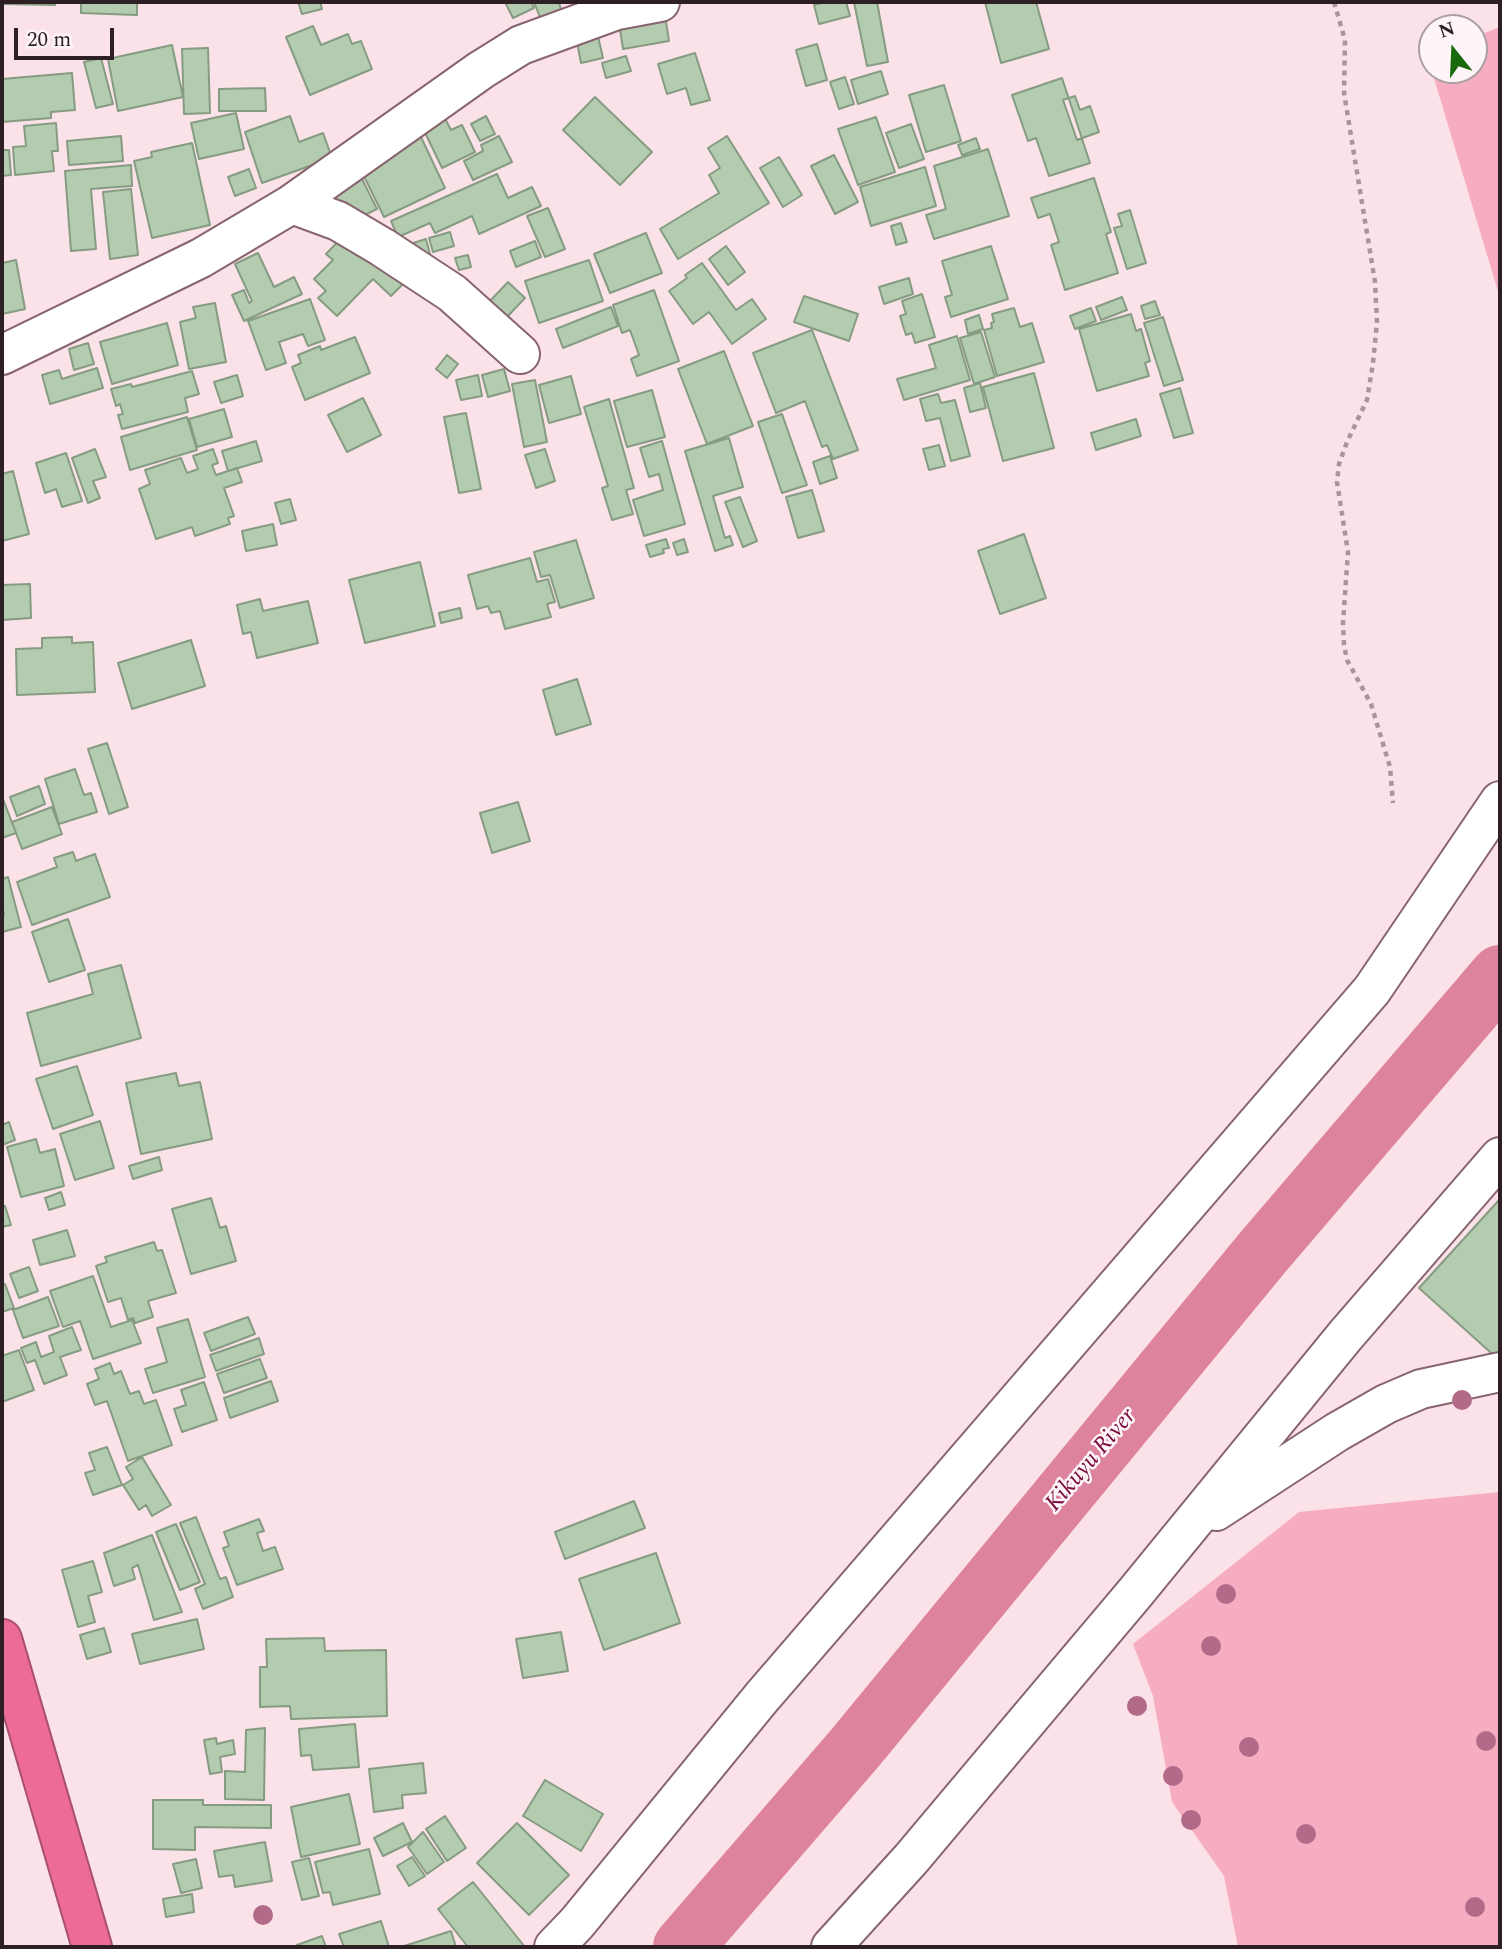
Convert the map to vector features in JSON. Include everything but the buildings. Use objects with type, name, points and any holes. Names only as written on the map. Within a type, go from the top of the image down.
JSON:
[{"type":"highway","points":[[2,1639],[92,1947]]},
{"type":"street","points":[[2,355],[201,258],[292,204],[520,45],[617,10],[660,2]]},
{"type":"street","points":[[292,204],[338,221],[452,293],[520,354]]},
{"type":"street","points":[[554,1947],[577,1923],[762,1697],[1372,990],[1500,801]]},
{"type":"street","points":[[831,1947],[937,1828],[1345,1336],[1500,1157]]},
{"type":"street","points":[[1184,1533],[1306,1452],[1386,1404],[1421,1389],[1500,1373]]},
{"type":"path","points":[[1334,2],[1345,40],[1344,93],[1375,282],[1377,322],[1367,400],[1347,442],[1339,464],[1337,482],[1348,552],[1344,645],[1347,660],[1371,704],[1390,766],[1393,803]]},
{"type":"shaded area","points":[[1500,27],[1500,298],[1436,84],[1488,84],[1488,32]]},
{"type":"shaded area","points":[[1500,1492],[1500,1947],[1238,1947],[1224,1876],[1172,1802],[1153,1696],[1133,1644],[1299,1512]]},
{"type":"waterway","name":"Kikuyu River","points":[[683,1947],[855,1748],[1263,1252],[1500,975]]}]
